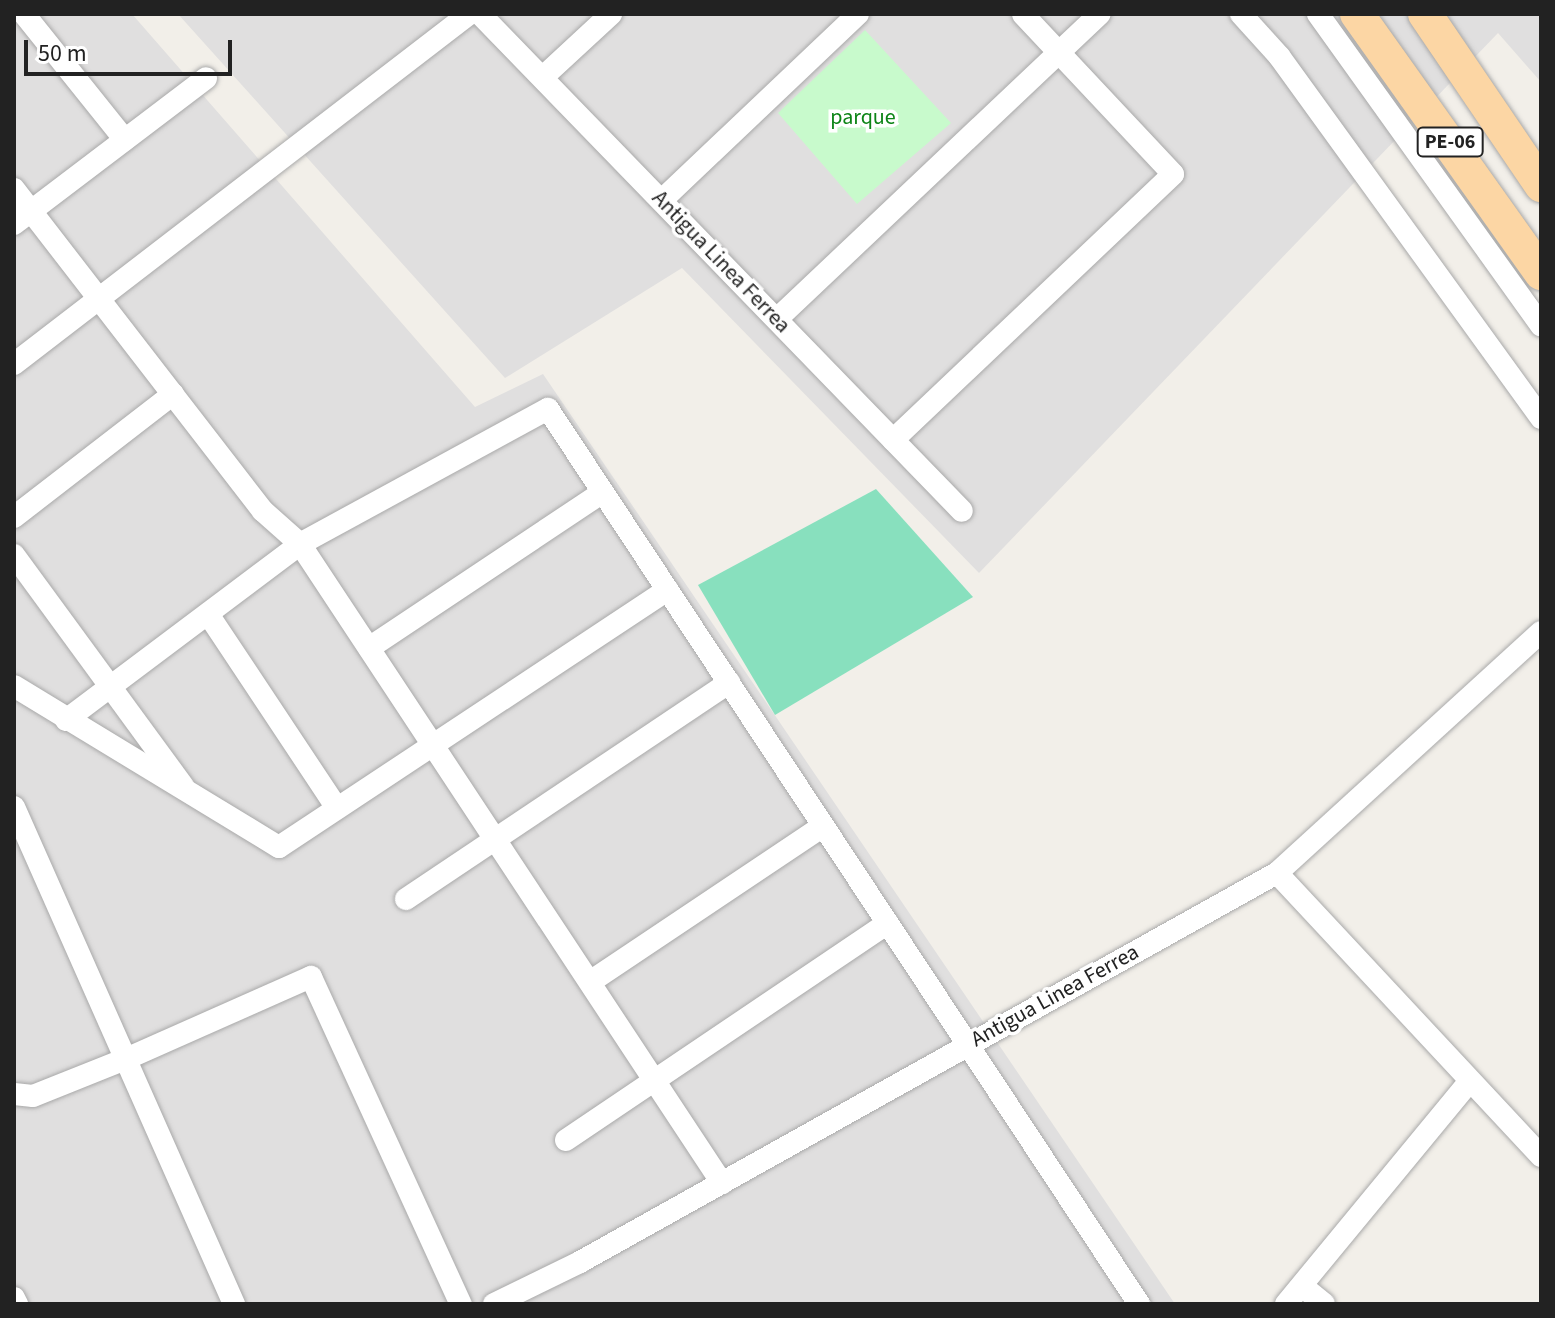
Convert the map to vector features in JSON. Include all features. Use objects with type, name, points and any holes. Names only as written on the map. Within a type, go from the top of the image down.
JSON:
[{"type":"main road","name":"PE-06","points":[[1357,14],[1541,273]]},
{"type":"main road","name":"PE-06","points":[[1425,14],[1541,185]]},
{"type":"street","points":[[24,14],[125,140]]},
{"type":"street","points":[[14,364],[101,302],[469,14]]},
{"type":"street","name":"Antigua Linea Ferrea","points":[[480,14],[962,511]]},
{"type":"street","points":[[543,77],[611,14]]},
{"type":"street","points":[[662,200],[858,14]]},
{"type":"street","points":[[893,440],[1173,174],[1023,14]]},
{"type":"street","points":[[777,319],[1099,14]]},
{"type":"street","points":[[1241,14],[1279,56],[1541,418]]},
{"type":"street","points":[[1318,14],[1541,325]]},
{"type":"street","points":[[23,218],[206,78]]},
{"type":"street","points":[[14,189],[23,218],[101,302],[263,511],[300,544],[722,1183]]},
{"type":"street","points":[[14,517],[173,394]]},
{"type":"street","points":[[66,720],[300,544],[548,409],[1139,1304]]},
{"type":"street","points":[[369,648],[603,492]]},
{"type":"street","points":[[14,555],[189,793]]},
{"type":"street","points":[[14,686],[279,847],[668,590]]},
{"type":"street","points":[[208,614],[337,808]]},
{"type":"street","name":"Antigua Linea Ferrea","points":[[494,1304],[722,1183],[1277,873],[1541,632]]},
{"type":"street","points":[[406,899],[729,683]]},
{"type":"street","points":[[14,807],[128,1058],[234,1304]]},
{"type":"street","points":[[590,982],[823,826]]},
{"type":"street","points":[[1277,873],[1541,1156]]},
{"type":"street","points":[[566,1140],[888,923]]},
{"type":"street","points":[[14,1094],[33,1096],[128,1058],[311,977],[461,1304]]},
{"type":"street","points":[[1286,1304],[1470,1081]]},
{"type":"street","points":[[1302,1286],[1324,1304]]},
{"type":"street","points":[[14,1298],[17,1304]]},
{"type":"shaded area","points":[[14,14],[132,14],[475,407],[543,374],[1175,1304],[14,1304]]},
{"type":"shaded area","points":[[178,14],[1541,14],[1541,82],[1498,33],[979,573],[682,268],[505,378]]},
{"type":"green space","name":"parque","points":[[865,30],[951,123],[857,204],[778,113]]},
{"type":"green space","points":[[876,489],[973,597],[775,715],[698,585]]}]
